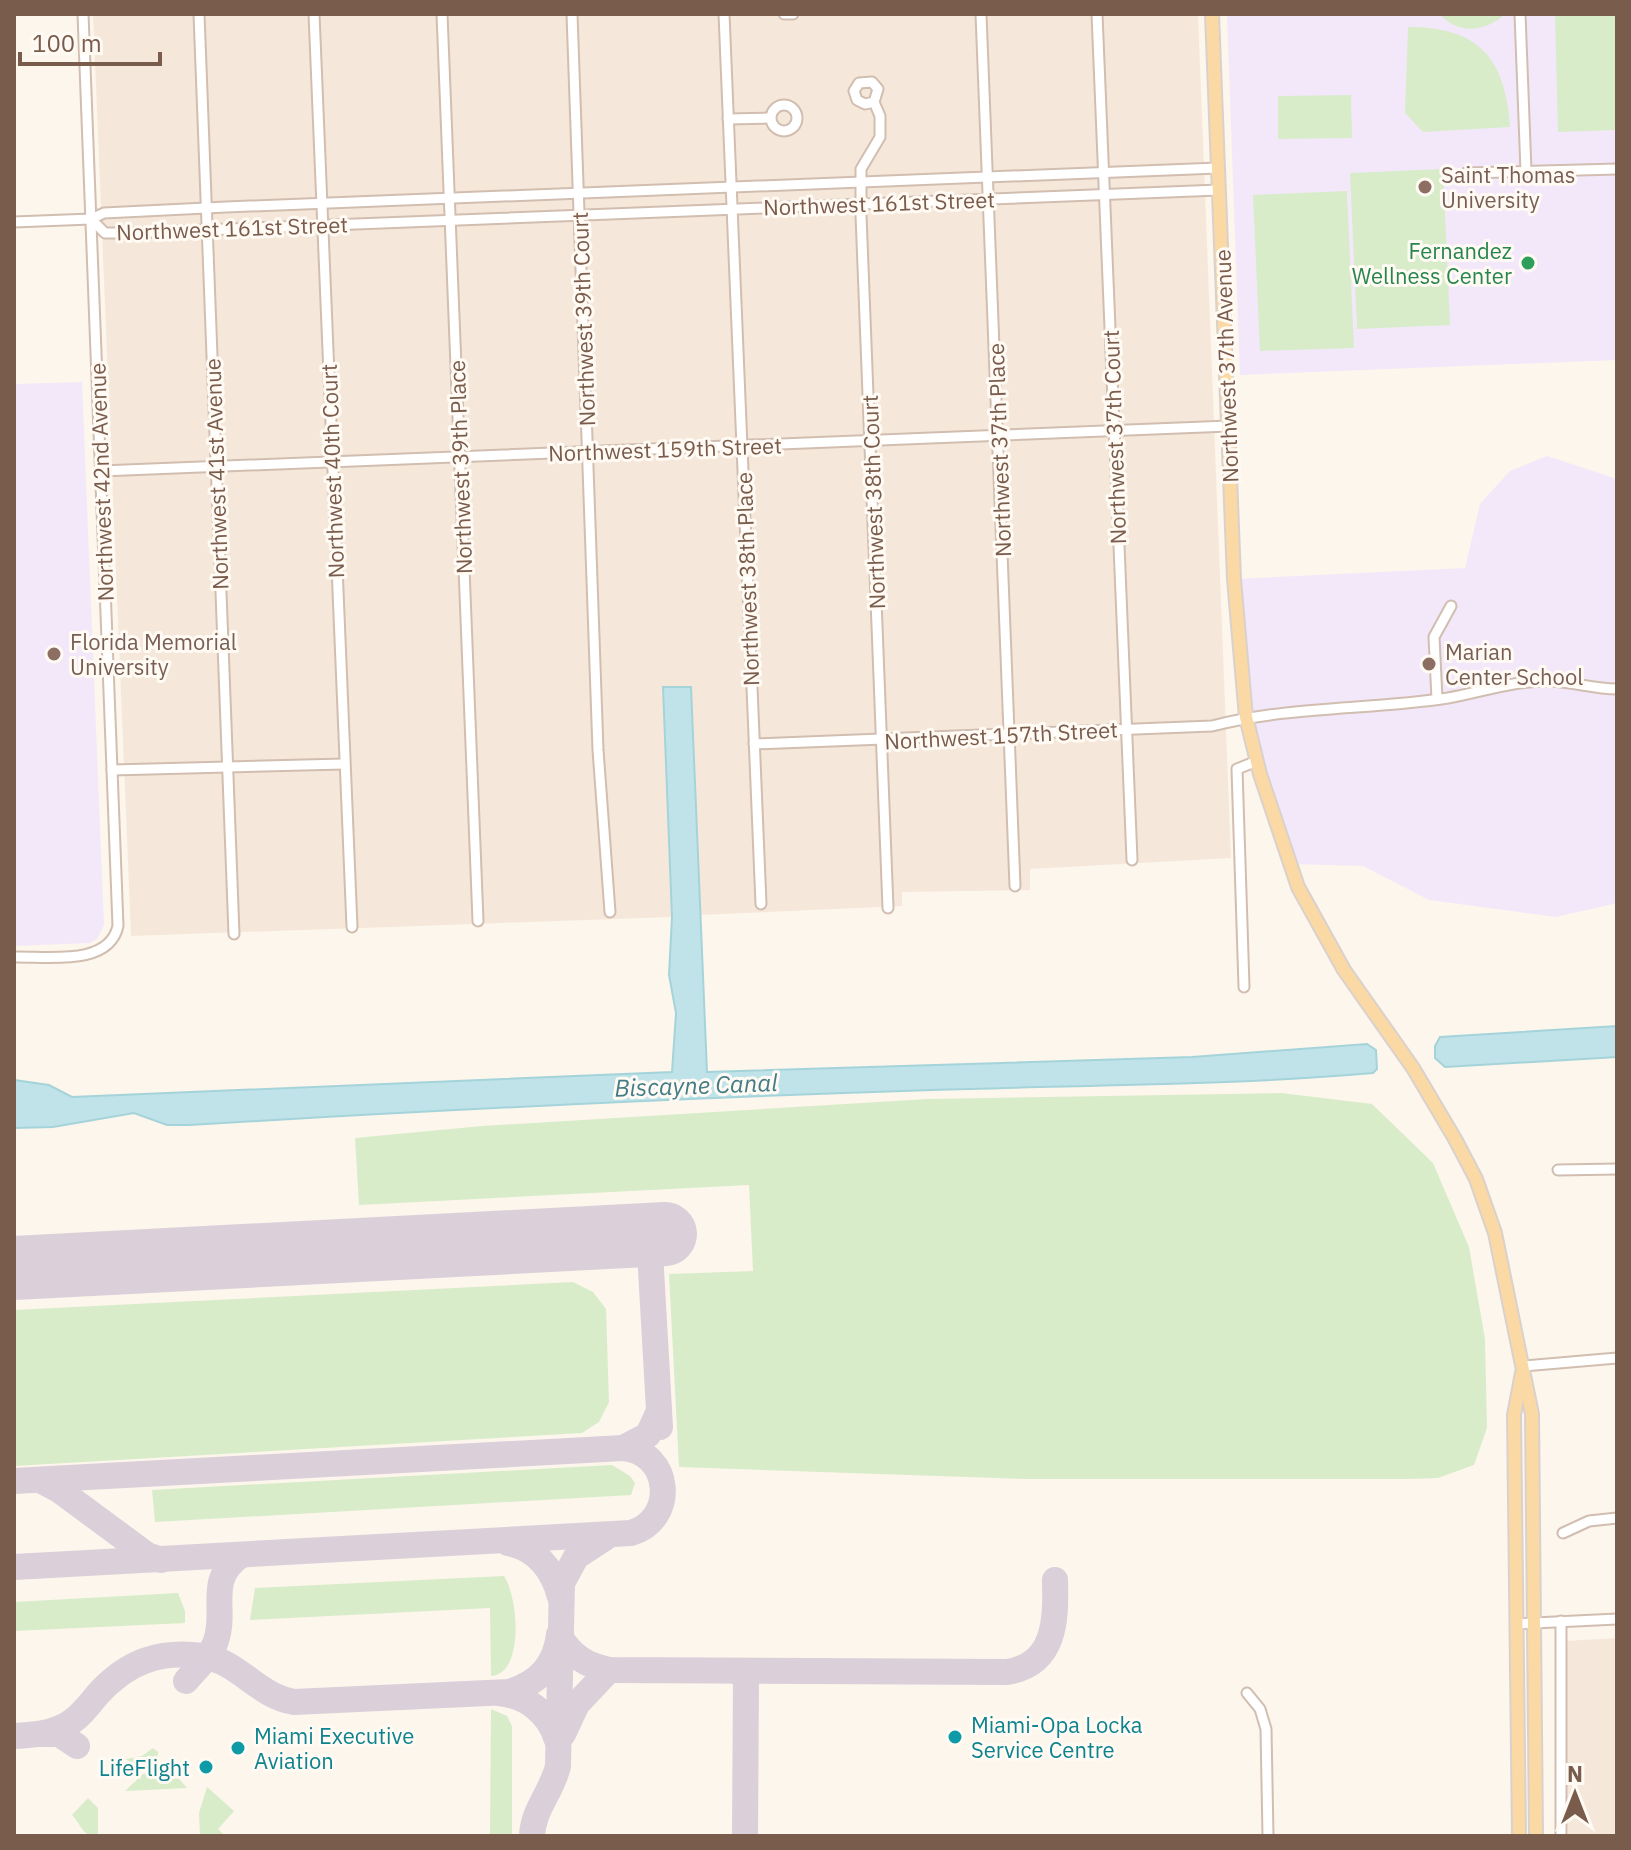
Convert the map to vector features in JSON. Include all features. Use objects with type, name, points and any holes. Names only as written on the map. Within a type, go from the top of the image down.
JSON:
[{"type":"main road","name":"Northwest 37th Avenue","points":[[1212,14],[1237,624],[1246,717],[1298,887],[1344,970],[1413,1068],[1476,1179],[1495,1233],[1532,1414],[1536,1836]]},
{"type":"main road","points":[[1519,1836],[1514,1415],[1523,1366]]},
{"type":"street","name":"Northwest 42nd Avenue","points":[[14,957],[83,954],[107,946],[118,924],[83,14]]},
{"type":"street","name":"Northwest 41st Avenue","points":[[199,14],[234,934]]},
{"type":"street","name":"Northwest 40th Court","points":[[314,14],[352,927]]},
{"type":"street","name":"Northwest 39th Place","points":[[442,14],[478,921]]},
{"type":"street","name":"Northwest 39th Court","points":[[572,14],[598,750],[610,912]]},
{"type":"street","name":"Northwest 38th Place","points":[[724,14],[761,904]]},
{"type":"street","points":[[784,14],[793,14]]},
{"type":"street","name":"Northwest 37th Place","points":[[981,14],[1015,886]]},
{"type":"street","name":"Northwest 37th Court","points":[[1097,14],[1132,860]]},
{"type":"street","points":[[1520,14],[1526,171]]},
{"type":"street","name":"Northwest 38th Court","points":[[874,102],[880,116],[880,137],[861,169],[861,203],[888,908]]},
{"type":"street","points":[[728,119],[770,118]]},
{"type":"street","name":"Northwest 161st Street","points":[[1218,168],[206,208],[104,213],[91,219],[105,233],[1219,190]]},
{"type":"street","points":[[1466,173],[1617,169]]},
{"type":"street","points":[[14,222],[91,219]]},
{"type":"street","name":"Northwest 159th Street","points":[[101,471],[1229,426]]},
{"type":"street","points":[[1437,699],[1434,637],[1451,606]]},
{"type":"street","name":"Northwest 157th Street","points":[[754,744],[1212,726],[1246,717],[1437,699],[1507,685],[1551,681],[1590,689],[1617,689]]},
{"type":"street","points":[[1244,987],[1237,769],[1257,761]]},
{"type":"street","points":[[112,770],[344,764]]},
{"type":"street","points":[[1558,1170],[1617,1169]]},
{"type":"street","points":[[1523,1366],[1617,1358]]},
{"type":"street","points":[[1563,1533],[1589,1521],[1617,1518]]},
{"type":"street","points":[[1516,1624],[1617,1619]]},
{"type":"street","points":[[1561,1621],[1561,1836]]},
{"type":"street","points":[[1247,1693],[1260,1709],[1266,1729],[1268,1836]]},
{"type":"shaded area","points":[[93,14],[1198,14],[1231,858],[1030,869],[1030,890],[902,892],[902,906],[700,915],[691,687],[663,687],[672,917],[131,936]]},
{"type":"shaded area","name":"Saint Thomas University","points":[[1227,14],[1617,14],[1617,360],[1240,375]]},
{"type":"shaded area","name":"Florida Memorial University","points":[[82,382],[104,925],[97,939],[90,943],[14,946],[14,384]]},
{"type":"shaded area","name":"Marian Center School","points":[[1547,456],[1617,479],[1617,903],[1556,917],[1429,900],[1363,866],[1291,864],[1247,724],[1234,579],[1465,568],[1480,504],[1510,471]]},
{"type":"shaded area","points":[[1617,1638],[1617,1836],[1568,1836],[1565,1641]]},
{"type":"green space","points":[[1440,14],[1505,14],[1489,25],[1472,29],[1455,25]]},
{"type":"green space","points":[[1555,14],[1617,14],[1617,130],[1558,132]]},
{"type":"green space","points":[[1408,27],[1453,33],[1470,40],[1484,51],[1502,82],[1510,127],[1423,132],[1405,113]]},
{"type":"green space","points":[[1351,95],[1352,138],[1278,139],[1278,96]]},
{"type":"green space","points":[[1443,169],[1450,325],[1357,329],[1350,173]]},
{"type":"green space","points":[[1347,191],[1354,348],[1260,351],[1253,195]]},
{"type":"green space","points":[[1281,1093],[1372,1104],[1433,1163],[1469,1247],[1485,1339],[1487,1428],[1474,1465],[1438,1478],[1410,1479],[1024,1479],[679,1467],[669,1274],[753,1271],[749,1185],[359,1205],[355,1138],[482,1126],[928,1099]]},
{"type":"green space","points":[[573,1282],[593,1292],[606,1309],[609,1402],[599,1422],[582,1433],[14,1466],[14,1310]]},
{"type":"green space","points":[[612,1465],[630,1476],[635,1483],[631,1495],[155,1522],[152,1490]]},
{"type":"green space","points":[[504,1576],[513,1600],[514,1649],[502,1672],[491,1676],[490,1608],[250,1620],[255,1588]]},
{"type":"green space","points":[[178,1593],[185,1611],[185,1623],[14,1631],[14,1602]]},
{"type":"green space","points":[[491,1709],[507,1716],[512,1726],[512,1836],[490,1836]]},
{"type":"green space","points":[[153,1748],[158,1752],[157,1762],[135,1766],[126,1759],[142,1756]]},
{"type":"green space","points":[[143,1774],[175,1774],[187,1788],[125,1791]]},
{"type":"green space","points":[[207,1787],[234,1811],[218,1829],[225,1836],[200,1836],[199,1813]]},
{"type":"green space","points":[[88,1798],[98,1808],[98,1836],[85,1832],[72,1815]]},
{"type":"water","name":"Biscayne Canal","points":[[663,687],[691,687],[707,1072],[1192,1057],[1367,1044],[1376,1050],[1377,1069],[1373,1073],[1263,1080],[746,1097],[189,1125],[167,1125],[134,1113],[53,1127],[14,1128],[14,1080],[49,1085],[72,1097],[672,1072],[676,1013],[669,975],[672,917]]},
{"type":"water","points":[[1617,1026],[1617,1057],[1445,1067],[1435,1058],[1435,1046],[1440,1037]]},
{"type":"taxiway","points":[[649,1235],[660,1427]]},
{"type":"taxiway","points":[[14,1481],[623,1448],[648,1435],[659,1411]]},
{"type":"taxiway","points":[[14,1567],[631,1533],[646,1526],[656,1515],[662,1501],[663,1487],[651,1461],[639,1452],[623,1448]]},
{"type":"taxiway","points":[[40,1480],[59,1490],[147,1555],[161,1560]]},
{"type":"taxiway","points":[[532,1836],[536,1817],[558,1766],[562,1583],[576,1557],[605,1538]]},
{"type":"taxiway","points":[[508,1543],[528,1550],[543,1562],[560,1597]]},
{"type":"taxiway","points":[[186,1681],[214,1647],[219,1629],[220,1585],[223,1575],[240,1556]]},
{"type":"taxiway","points":[[559,1635],[580,1658],[609,1670],[1007,1672],[1035,1660],[1044,1650],[1053,1625],[1055,1580]]},
{"type":"taxiway","points":[[14,1736],[48,1732],[68,1724],[120,1674],[132,1666],[158,1657],[186,1655],[215,1659],[269,1693],[294,1702],[509,1692],[529,1684],[544,1671],[554,1655],[559,1635]]},
{"type":"taxiway","points":[[563,1734],[577,1704],[609,1670]]},
{"type":"taxiway","points":[[738,1671],[746,1679],[745,1836]]},
{"type":"taxiway","points":[[499,1693],[519,1698],[536,1708],[543,1714],[557,1740]]},
{"type":"taxiway","points":[[40,1734],[59,1734],[77,1746]]},
{"type":"runway","points":[[14,1268],[665,1234]]},
{"type":"place","name":"Saint Thomas University","points":[[1425,187]]},
{"type":"place","name":"Fernandez Wellness Center","points":[[1528,263]]},
{"type":"place","name":"Florida Memorial University","points":[[54,654]]},
{"type":"place","name":"Marian Center School","points":[[1429,664]]},
{"type":"place","name":"Miami-Opa Locka Service Centre","points":[[955,1737]]},
{"type":"place","name":"Miami Executive Aviation","points":[[238,1748]]},
{"type":"place","name":"LifeFlight","points":[[206,1767]]}]
